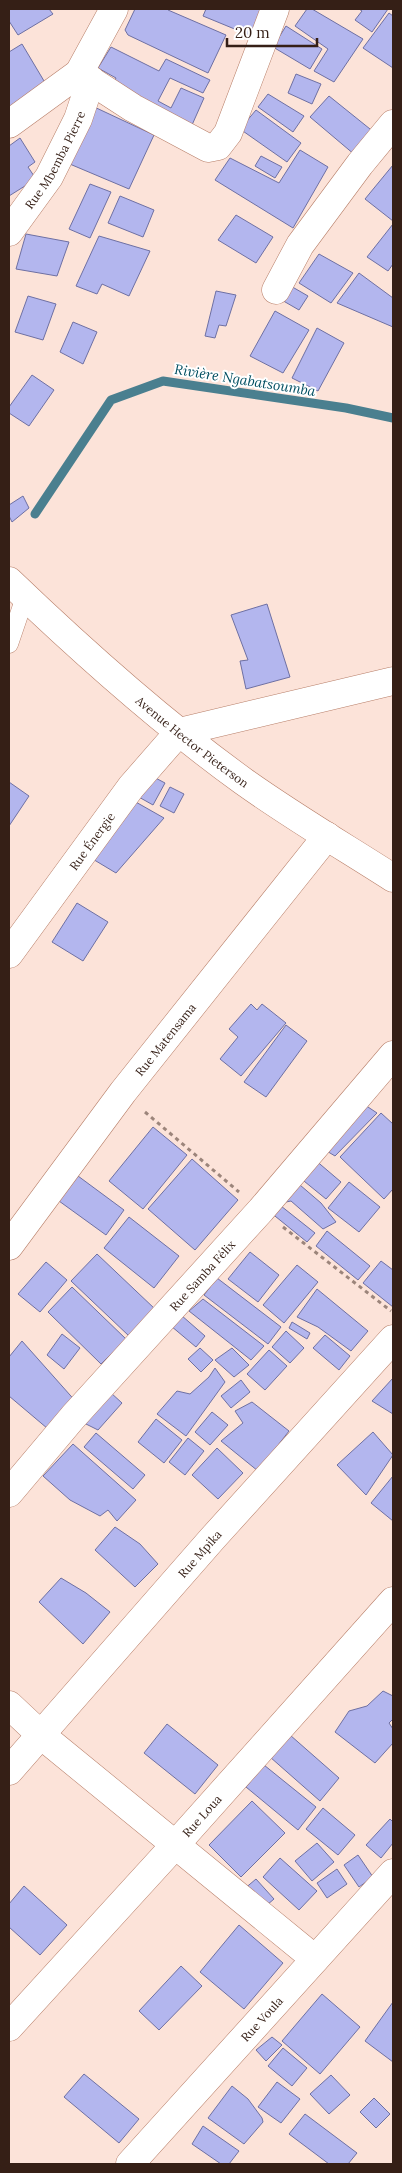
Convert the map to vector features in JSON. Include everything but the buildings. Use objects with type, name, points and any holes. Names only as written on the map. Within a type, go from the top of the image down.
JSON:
[{"type":"street","name":"Rue Mbemba Pierre","points":[[9,232],[49,177],[78,119],[85,77],[114,9]]},
{"type":"street","points":[[9,124],[85,77],[164,126],[208,148],[218,146],[228,133],[275,9]]},
{"type":"street","points":[[276,290],[300,244],[360,164],[393,124]]},
{"type":"street","name":"Avenue Hector Pieterson","points":[[17,589],[179,732],[242,780],[393,878]]},
{"type":"street","points":[[179,732],[393,681]]},
{"type":"street","name":"Rue Énergie","points":[[9,954],[131,787],[179,732]]},
{"type":"street","name":"Rue Matensama","points":[[9,1246],[123,1092],[327,836]]},
{"type":"street","name":"Rue Samba Félix","points":[[9,1493],[73,1417],[260,1210],[393,1055]]},
{"type":"street","name":"Rue Mpika","points":[[9,1771],[212,1539],[393,1339]]},
{"type":"street","name":"Rue Loua","points":[[9,2027],[176,1844],[393,1601]]},
{"type":"street","points":[[9,1705],[41,1735],[315,1959]]},
{"type":"street","name":"Rue Voula","points":[[130,2164],[393,1873]]},
{"type":"lane","points":[[9,644],[17,589]]},
{"type":"waterway","name":"Rivière Ngabatsoumba","points":[[35,514],[111,400],[163,381],[346,408],[393,418]]}]
